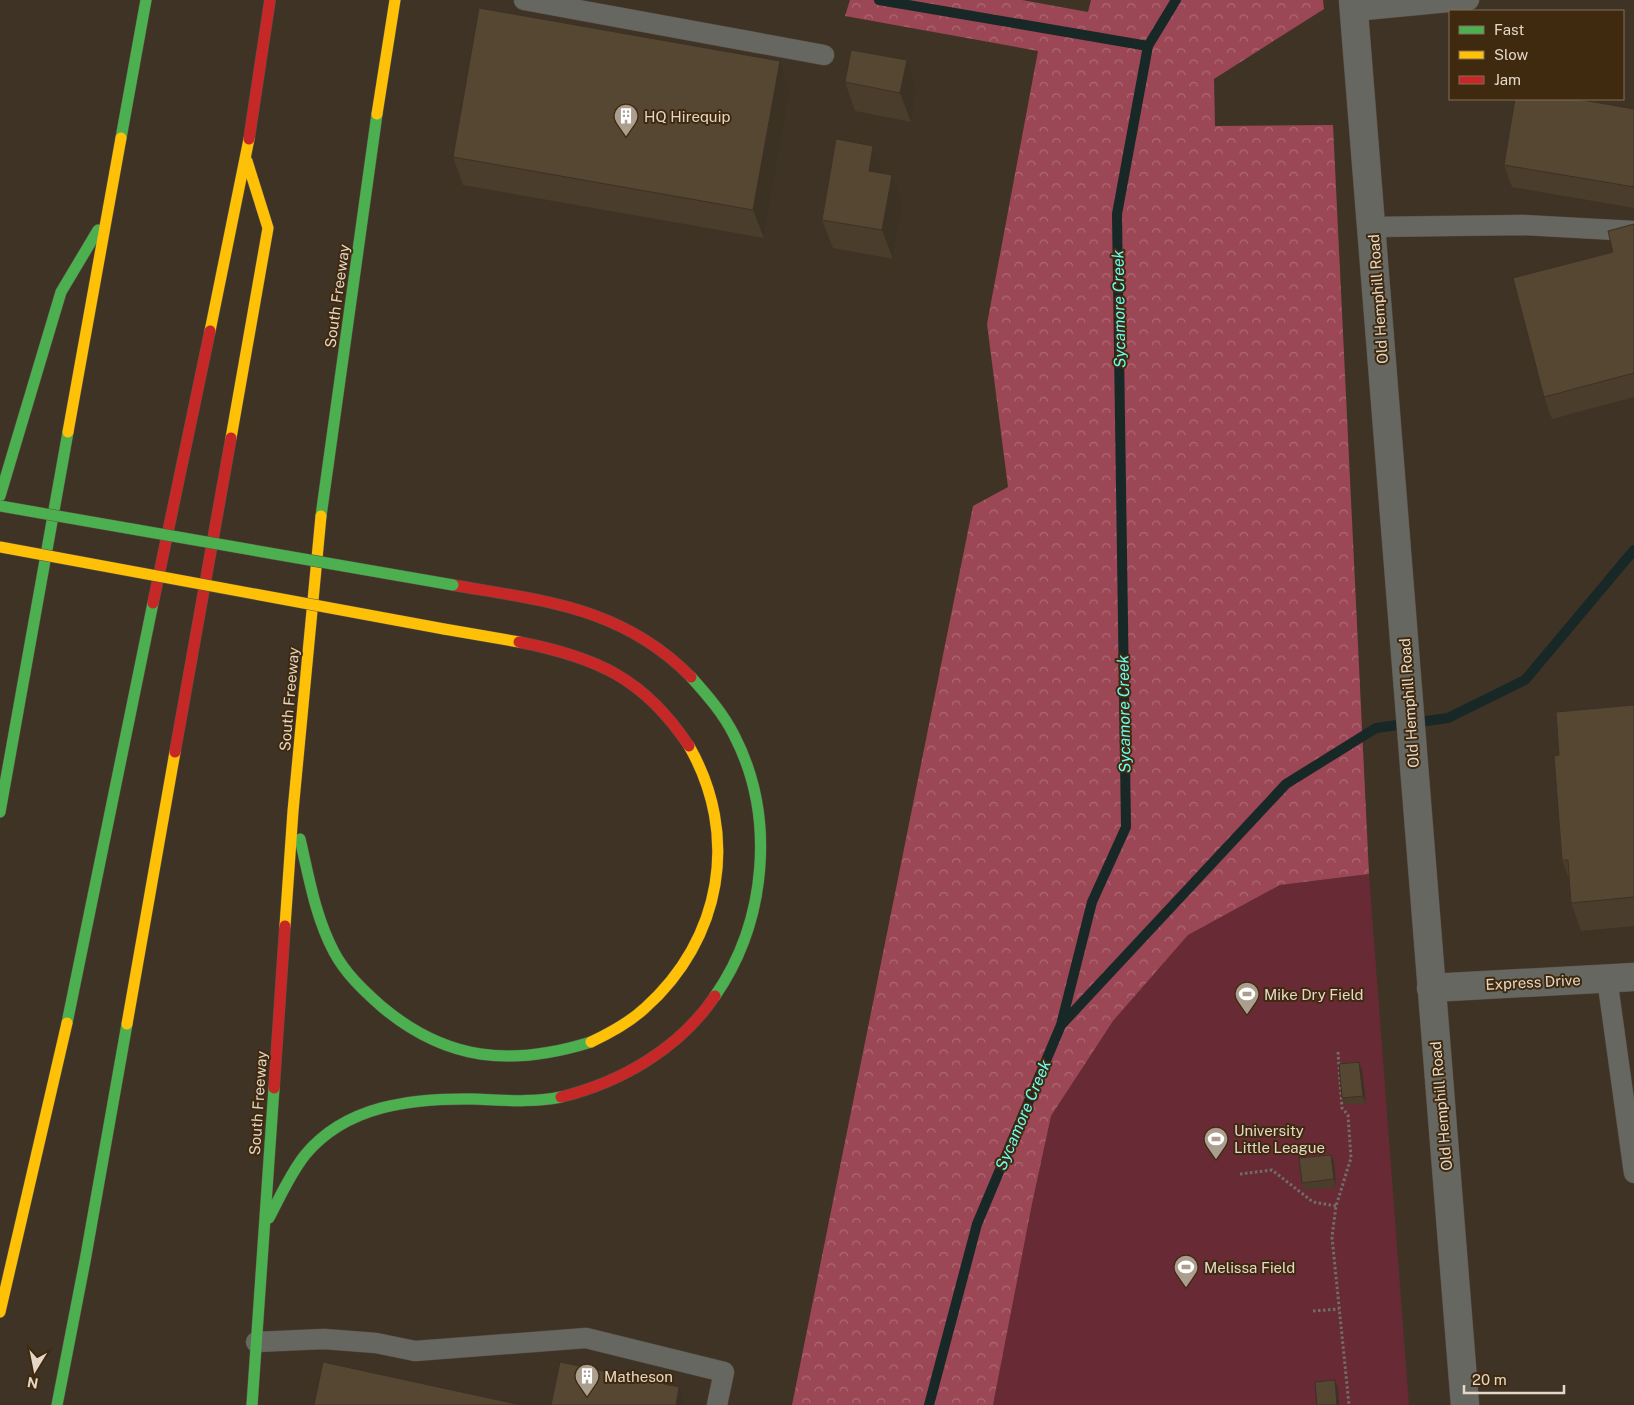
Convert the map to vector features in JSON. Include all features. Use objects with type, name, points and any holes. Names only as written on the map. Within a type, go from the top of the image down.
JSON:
[{"type":"main road","points":[[0,812],[146,0]]},
{"type":"main road","points":[[0,1312],[63,1041],[246,158],[270,0]]},
{"type":"main road","name":"South Freeway","points":[[252,1405],[293,811],[321,519],[385,57],[395,0]]},
{"type":"main road","points":[[57,1405],[85,1261],[268,228],[246,158]]},
{"type":"main road","points":[[0,496],[61,292],[106,216]]},
{"type":"main road","points":[[0,506],[453,585],[569,608],[611,621],[634,630],[682,667],[705,693],[725,721],[740,747],[750,773],[761,839],[760,871],[754,906],[737,959],[710,1005],[691,1027],[650,1059],[629,1072],[564,1096],[543,1100],[440,1099],[416,1101],[362,1114],[326,1134],[307,1151],[294,1168],[264,1228]]},
{"type":"main road","points":[[0,547],[547,648],[595,662],[618,674],[636,687],[655,704],[686,740],[698,761],[716,814],[719,862],[707,917],[698,942],[681,970],[662,993],[640,1014],[618,1029],[569,1050],[507,1057],[475,1054],[442,1044],[415,1030],[387,1011],[344,968],[329,943],[319,918],[293,811]]},
{"type":"street","name":"Old Hemphill Road","points":[[1354,6],[1465,1405]]},
{"type":"street","name":"Express Drive","points":[[1431,988],[1634,977]]},
{"type":"lane","points":[[524,0],[824,55]]},
{"type":"lane","points":[[1354,6],[1468,0]]},
{"type":"lane","points":[[1372,227],[1523,225],[1634,231]]},
{"type":"lane","points":[[1606,978],[1634,1173]]},
{"type":"lane","points":[[256,1342],[324,1339],[376,1343],[415,1351],[586,1338],[724,1372],[717,1405]]},
{"type":"path","points":[[1338,1052],[1342,1108],[1348,1115],[1351,1158],[1336,1206],[1332,1237],[1349,1405]]},
{"type":"path","points":[[1240,1174],[1272,1170],[1313,1202],[1336,1206]]},
{"type":"path","points":[[1313,1311],[1340,1309]]},
{"type":"shaded area","name":"University Little League","points":[[1369,874],[1409,1405],[993,1405],[1051,1116],[1113,1021],[1188,935],[1280,885]]},
{"type":"green space","points":[[850,0],[1022,0],[1088,12],[1091,0],[1323,0],[1324,9],[1214,79],[1215,126],[1333,125],[1369,874],[1280,885],[1188,935],[1113,1021],[1051,1116],[993,1405],[792,1405],[973,506],[1008,487],[987,324],[1038,51],[845,16]]},
{"type":"building","name":"HQ Hirequip","points":[[479,8],[780,61],[753,210],[453,157]]},
{"type":"building","points":[[851,50],[907,60],[900,93],[845,82]]},
{"type":"building","points":[[1515,100],[1583,100],[1634,109],[1634,187],[1504,165]]},
{"type":"building","points":[[836,139],[873,146],[869,171],[892,175],[882,230],[822,220]]},
{"type":"building","points":[[1634,224],[1634,373],[1544,397],[1513,278],[1613,252],[1608,231]]},
{"type":"building","points":[[1634,705],[1634,897],[1571,903],[1568,860],[1562,860],[1554,756],[1559,755],[1556,712]]},
{"type":"building","points":[[1359,1062],[1363,1096],[1342,1098],[1339,1064]]},
{"type":"building","points":[[1331,1155],[1334,1179],[1302,1183],[1299,1158]]},
{"type":"building","points":[[323,1362],[521,1405],[314,1405]]},
{"type":"building","points":[[560,1362],[679,1387],[676,1405],[551,1405]]},
{"type":"building","points":[[1335,1380],[1337,1405],[1317,1405],[1315,1382]]},
{"type":"waterway","points":[[879,0],[1148,46]]},
{"type":"waterway","name":"Sycamore Creek","points":[[929,1405],[977,1224],[1061,1025],[1092,902],[1126,827],[1117,214],[1148,46],[1176,0]]},
{"type":"waterway","points":[[1062,1024],[1286,784],[1376,728],[1448,718],[1525,680],[1634,550]]},
{"type":"traffic: fast","points":[[121,138],[146,0]]},
{"type":"traffic: fast","points":[[321,516],[377,114]]},
{"type":"traffic: fast","points":[[0,496],[61,292],[98,230]]},
{"type":"traffic: fast","points":[[0,812],[68,432]]},
{"type":"traffic: fast","points":[[0,506],[453,585]]},
{"type":"traffic: fast","points":[[67,1023],[153,603]]},
{"type":"traffic: fast","points":[[691,677],[709,697],[734,735],[747,766],[756,799],[760,833],[760,868],[755,902],[746,935],[732,967],[715,996]]},
{"type":"traffic: fast","points":[[300,839],[317,910],[334,952],[343,967],[361,987],[381,1006],[405,1024],[430,1038],[455,1048],[480,1054],[534,1055],[591,1042]]},
{"type":"traffic: fast","points":[[57,1405],[85,1261],[127,1024]]},
{"type":"traffic: fast","points":[[252,1405],[274,1088]]},
{"type":"traffic: fast","points":[[269,1218],[290,1178],[305,1155],[322,1138],[340,1125],[360,1115],[404,1103],[427,1100],[528,1101],[561,1097]]},
{"type":"traffic: slow","points":[[377,114],[395,0]]},
{"type":"traffic: slow","points":[[68,432],[121,138]]},
{"type":"traffic: slow","points":[[210,331],[249,139]]},
{"type":"traffic: slow","points":[[231,438],[268,228],[247,161]]},
{"type":"traffic: slow","points":[[285,926],[293,811],[321,516]]},
{"type":"traffic: slow","points":[[0,547],[444,629]]},
{"type":"traffic: slow","points":[[444,629],[519,642]]},
{"type":"traffic: slow","points":[[591,1042],[632,1018],[645,1008],[671,981],[692,950],[706,918],[715,884],[718,850],[714,815],[705,780],[689,746]]},
{"type":"traffic: slow","points":[[127,1024],[175,752]]},
{"type":"traffic: slow","points":[[0,1312],[67,1023]]},
{"type":"traffic: jam","points":[[249,139],[270,0]]},
{"type":"traffic: jam","points":[[153,603],[210,331]]},
{"type":"traffic: jam","points":[[175,752],[231,438]]},
{"type":"traffic: jam","points":[[453,585],[550,603],[609,621],[638,635],[665,654],[691,677]]},
{"type":"traffic: jam","points":[[519,642],[572,655],[616,674],[636,687],[654,703],[689,746]]},
{"type":"traffic: jam","points":[[274,1088],[285,926]]},
{"type":"traffic: jam","points":[[561,1097],[606,1082],[648,1060],[685,1032],[715,996]]},
{"type":"place","name":"HQ Hirequip","points":[[626,137]]},
{"type":"place","name":"Mike Dry Field","points":[[1247,1015]]},
{"type":"place","name":"University Little League","points":[[1216,1160]]},
{"type":"place","name":"Melissa Field","points":[[1186,1288]]},
{"type":"place","name":"Matheson","points":[[587,1397]]}]
